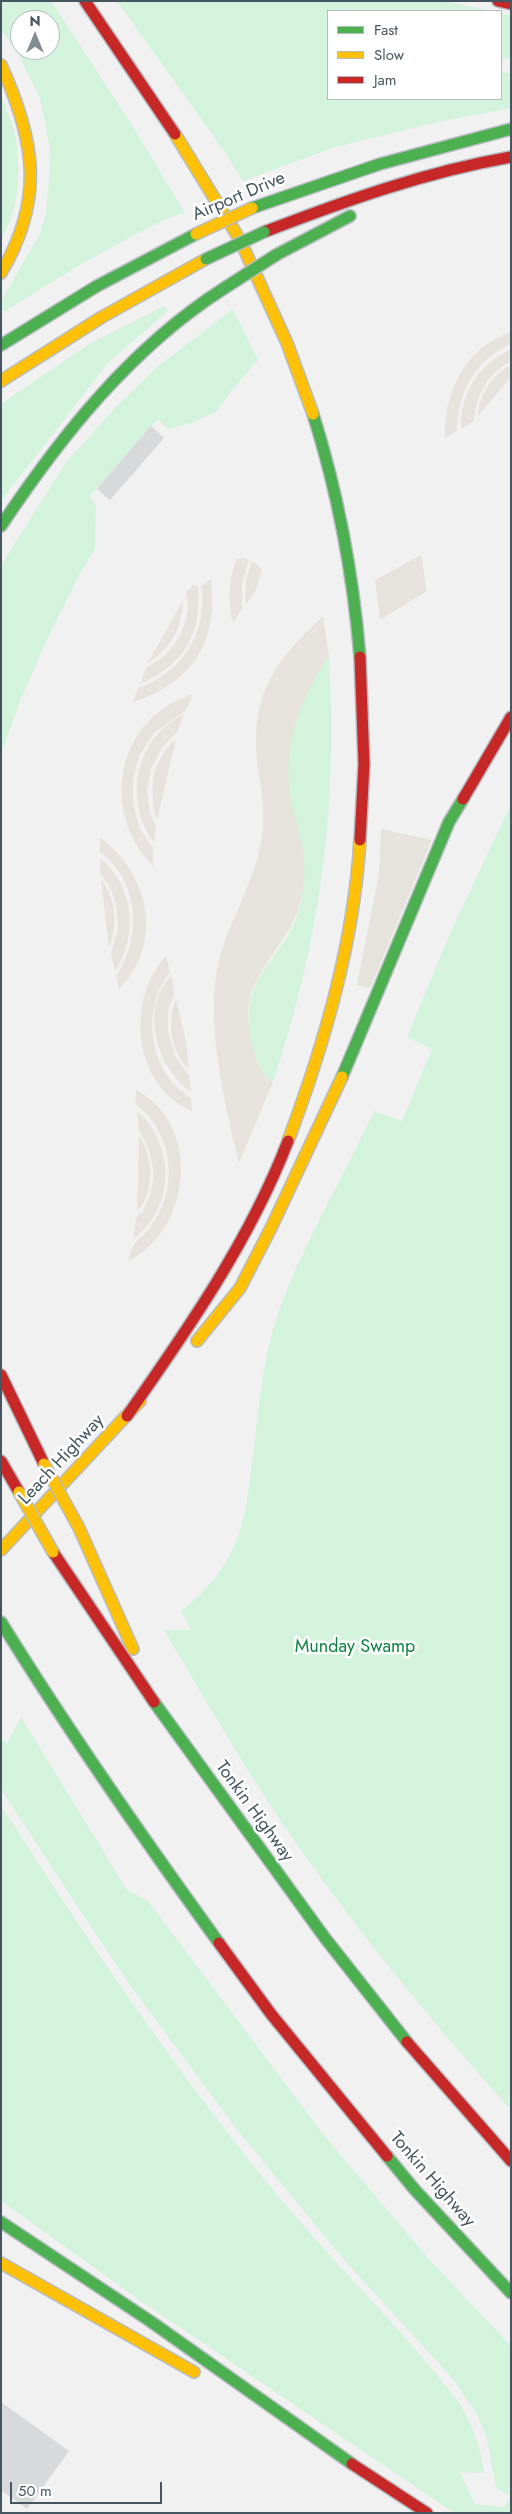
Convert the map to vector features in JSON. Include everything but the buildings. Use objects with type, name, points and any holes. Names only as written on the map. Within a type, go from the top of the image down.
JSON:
[{"type":"highway","points":[[85,1],[177,138],[238,235],[292,356],[310,406],[342,520],[361,654],[365,728],[360,842],[351,915],[321,1048],[306,1093],[280,1158],[222,1275],[188,1330],[127,1416]]},
{"type":"highway","points":[[498,1],[511,4]]},
{"type":"highway","points":[[1,65],[17,100],[27,133],[30,175],[27,217],[9,262],[1,273]]},
{"type":"highway","name":"Airport Drive","points":[[1,345],[87,290],[146,257],[252,208],[384,161],[454,141],[511,129]]},
{"type":"highway","points":[[1,382],[95,319],[150,287],[264,232],[365,194],[468,164],[511,157]]},
{"type":"highway","points":[[1,526],[57,448],[104,393],[174,323],[276,255],[367,208],[431,186],[511,164]]},
{"type":"highway","points":[[127,1416],[214,1322],[240,1288],[334,1094],[449,822],[511,717]]},
{"type":"highway","points":[[1,1375],[44,1464],[79,1528],[166,1721]]},
{"type":"highway","name":"Leach Highway","points":[[1,1550],[127,1416]]},
{"type":"highway","name":"Tonkin Highway","points":[[1,1461],[54,1552],[166,1721],[331,1946],[416,2054],[511,2160]]},
{"type":"highway","name":"Tonkin Highway","points":[[1,1622],[46,1696],[142,1837],[271,2014],[415,2190],[511,2293]]},
{"type":"highway","points":[[1,2222],[150,2321],[328,2448],[427,2513]]},
{"type":"highway","points":[[1,2263],[206,2379]]},
{"type":"highway","points":[[232,2394],[328,2448]]},
{"type":"green space","points":[[1,1],[51,1],[57,10],[10,10],[10,42],[1,30]]},
{"type":"green space","points":[[117,1],[445,1],[487,10],[327,10],[327,100],[502,100],[502,72],[511,73],[511,108],[438,122],[332,148],[243,181],[226,154]]},
{"type":"green space","points":[[502,13],[511,15],[511,59],[502,59]]},
{"type":"green space","points":[[60,15],[134,128],[185,213],[170,218],[113,246],[4,312],[1,301],[40,234],[46,212],[50,169],[49,144],[40,98],[21,60],[60,60]]},
{"type":"green space","points":[[1,95],[15,134],[18,177],[12,216],[1,238]]},
{"type":"green space","points":[[164,306],[168,311],[108,363],[1,501],[1,404],[89,344]]},
{"type":"green space","points":[[233,309],[258,360],[217,411],[194,422],[168,429],[158,419],[90,496],[96,505],[95,549],[79,575],[45,644],[21,699],[1,754],[1,565],[67,461],[117,406],[158,366]]},
{"type":"green space","points":[[329,656],[331,766],[322,872],[303,976],[290,1028],[273,1082],[264,1074],[253,1049],[249,1019],[251,999],[257,982],[287,938],[301,901],[301,881],[289,786],[289,750],[291,736],[300,708],[313,681]]},
{"type":"green space","name":"Munday Swamp","points":[[511,804],[511,2110],[419,2004],[332,1893],[278,1817],[164,1630],[191,1630],[181,1611],[198,1597],[212,1581],[225,1563],[235,1544],[244,1517],[267,1354],[277,1317],[298,1264],[374,1111],[402,1121],[432,1049],[407,1037],[449,936]]},
{"type":"green space","points":[[21,1717],[127,1890],[148,1901],[323,2134],[427,2257],[511,2346],[511,2497],[496,2488],[487,2439],[477,2415],[453,2379],[346,2262],[237,2130],[130,1985],[1,1789],[1,1737],[7,1744]]},
{"type":"green space","points":[[1,1805],[102,1959],[209,2108],[285,2204],[440,2378],[460,2404],[476,2437],[483,2464],[484,2473],[460,2472],[475,2504],[504,2507],[511,2497],[511,2513],[454,2513],[138,2299],[1,2201]]},
{"type":"sand","points":[[511,332],[511,344],[487,359],[471,379],[460,404],[457,431],[445,438],[445,421],[448,405],[460,374],[481,349],[495,339]]},
{"type":"sand","points":[[511,349],[511,361],[495,372],[484,386],[477,402],[474,421],[461,429],[463,404],[473,381],[489,363]]},
{"type":"sand","points":[[511,365],[511,377],[478,416],[481,400],[488,386],[498,374]]},
{"type":"sand","points":[[421,555],[427,591],[380,620],[375,580]]},
{"type":"sand","points":[[237,559],[249,560],[242,584],[242,609],[233,623],[229,598],[230,582]]},
{"type":"sand","points":[[252,561],[262,569],[256,590],[245,605],[246,580]]},
{"type":"sand","points":[[211,579],[212,602],[210,622],[205,641],[197,657],[186,671],[171,684],[154,694],[133,702],[138,688],[154,681],[167,672],[179,662],[189,649],[196,635],[200,620],[201,586]]},
{"type":"sand","points":[[193,585],[198,586],[197,619],[187,646],[168,667],[140,684],[145,670],[170,650],[180,635],[186,618],[186,592]]},
{"type":"sand","points":[[183,601],[180,620],[174,637],[163,651],[147,664]]},
{"type":"sand","points":[[323,616],[329,656],[317,675],[299,712],[290,751],[288,771],[304,862],[302,897],[291,925],[260,974],[250,995],[248,1017],[254,1052],[262,1070],[273,1082],[239,1163],[218,1062],[214,1009],[215,984],[224,945],[249,884],[262,836],[263,808],[256,737],[258,716],[263,697],[270,679],[280,663],[292,647]]},
{"type":"sand","points":[[193,694],[186,710],[155,732],[139,756],[133,779],[133,804],[140,829],[153,848],[153,866],[136,844],[126,819],[122,794],[124,768],[132,744],[147,723],[167,706]]},
{"type":"sand","points":[[184,714],[177,732],[162,748],[151,769],[147,791],[150,812],[156,827],[154,843],[144,826],[139,808],[137,790],[139,771],[145,754],[154,738],[167,725]]},
{"type":"sand","points":[[176,739],[157,820],[152,787],[154,776],[161,757]]},
{"type":"sand","points":[[381,829],[432,840],[370,988],[357,985],[379,874]]},
{"type":"sand","points":[[100,837],[117,852],[130,870],[140,889],[145,909],[146,930],[142,951],[133,970],[119,989],[116,975],[125,960],[130,944],[133,910],[123,878],[113,864],[100,852]]},
{"type":"sand","points":[[100,858],[120,882],[129,911],[130,927],[128,942],[123,957],[115,971],[111,954],[118,928],[116,903],[109,885],[100,874]]},
{"type":"sand","points":[[101,879],[110,895],[114,912],[114,930],[109,948]]},
{"type":"sand","points":[[166,956],[170,972],[161,987],[155,1004],[152,1022],[154,1040],[158,1057],[166,1073],[177,1087],[191,1098],[192,1111],[172,1099],[157,1082],[147,1063],[142,1041],[141,1018],[144,995],[153,974]]},
{"type":"sand","points":[[171,976],[175,992],[168,1011],[168,1032],[176,1058],[189,1075],[191,1092],[169,1068],[161,1053],[156,1037],[154,1021],[156,1005],[161,989]]},
{"type":"sand","points":[[176,998],[187,1046],[189,1070],[178,1054],[172,1036],[173,1007]]},
{"type":"sand","points":[[136,1090],[157,1106],[172,1127],[179,1151],[181,1177],[176,1202],[166,1226],[149,1246],[128,1261],[134,1245],[150,1227],[161,1209],[169,1178],[169,1168],[163,1142],[152,1121],[137,1105]]},
{"type":"sand","points":[[137,1111],[150,1125],[159,1141],[164,1158],[165,1176],[163,1194],[157,1211],[147,1226],[133,1239],[136,1218],[143,1211],[150,1195],[154,1175],[150,1152],[139,1129]]},
{"type":"sand","points":[[139,1136],[144,1144],[150,1164],[150,1185],[143,1203],[137,1211]]},
{"type":"traffic: fast","points":[[252,208],[380,164],[511,129]]},
{"type":"traffic: fast","points":[[276,255],[350,216]]},
{"type":"traffic: fast","points":[[206,259],[264,232]]},
{"type":"traffic: fast","points":[[1,345],[97,286],[196,234]]},
{"type":"traffic: fast","points":[[223,289],[276,255]]},
{"type":"traffic: fast","points":[[1,526],[73,427],[128,366],[190,312],[223,289]]},
{"type":"traffic: fast","points":[[313,414],[330,474],[349,564],[360,657]]},
{"type":"traffic: fast","points":[[342,1077],[449,822],[463,799]]},
{"type":"traffic: fast","points":[[1,1622],[107,1784],[219,1943]]},
{"type":"traffic: fast","points":[[154,1702],[325,1938],[407,2042]]},
{"type":"traffic: fast","points":[[387,2156],[415,2190],[511,2293]]},
{"type":"traffic: fast","points":[[1,2222],[150,2321],[352,2464]]},
{"type":"traffic: slow","points":[[1,65],[22,119],[28,144],[30,169],[29,194],[24,220],[15,246],[1,273]]},
{"type":"traffic: slow","points":[[175,134],[240,240],[287,343],[313,414]]},
{"type":"traffic: slow","points":[[196,234],[252,208]]},
{"type":"traffic: slow","points":[[1,381],[102,317],[206,259]]},
{"type":"traffic: slow","points":[[288,1141],[314,1068],[335,993],[351,917],[357,879],[360,840]]},
{"type":"traffic: slow","points":[[197,1341],[240,1288],[271,1228],[342,1077]]},
{"type":"traffic: slow","points":[[1,1550],[140,1401]]},
{"type":"traffic: slow","points":[[44,1464],[79,1528]]},
{"type":"traffic: slow","points":[[19,1492],[53,1552]]},
{"type":"traffic: slow","points":[[79,1528],[133,1649]]},
{"type":"traffic: slow","points":[[1,2263],[194,2372]]},
{"type":"traffic: jam","points":[[85,1],[175,134]]},
{"type":"traffic: jam","points":[[498,1],[511,4]]},
{"type":"traffic: jam","points":[[264,232],[386,188],[479,163],[511,157]]},
{"type":"traffic: jam","points":[[360,657],[364,764],[360,840]]},
{"type":"traffic: jam","points":[[463,799],[511,717]]},
{"type":"traffic: jam","points":[[127,1416],[195,1317],[236,1249],[273,1178],[288,1141]]},
{"type":"traffic: jam","points":[[1,1375],[44,1464]]},
{"type":"traffic: jam","points":[[1,1461],[19,1492]]},
{"type":"traffic: jam","points":[[53,1552],[154,1702]]},
{"type":"traffic: jam","points":[[219,1943],[271,2014],[387,2156]]},
{"type":"traffic: jam","points":[[407,2042],[511,2161]]},
{"type":"traffic: jam","points":[[352,2464],[427,2513]]}]
